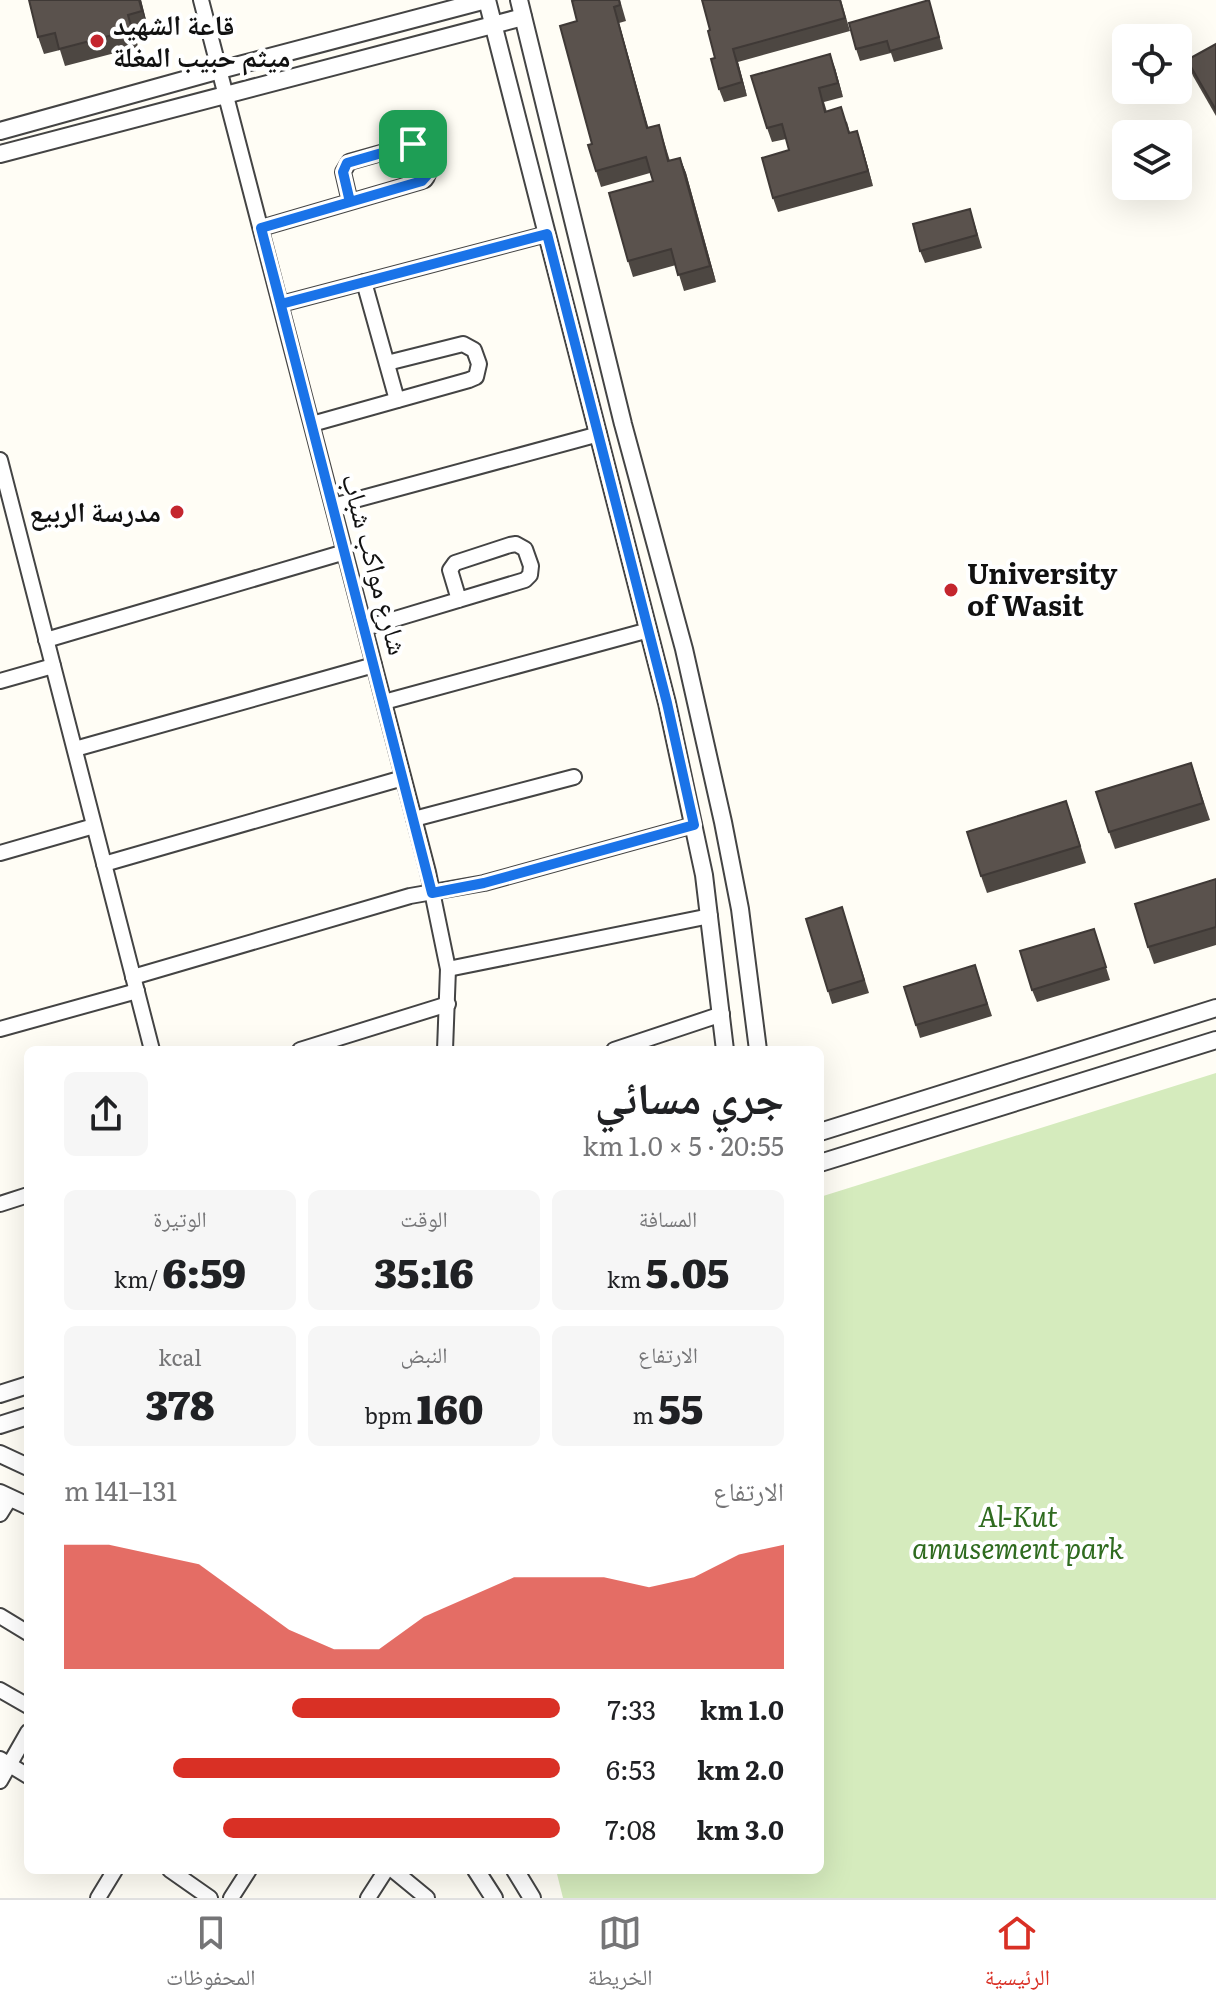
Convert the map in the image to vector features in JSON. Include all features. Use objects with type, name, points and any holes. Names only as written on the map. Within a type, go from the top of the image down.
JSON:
[{"type":"street","name":"شارع مواكب شباب","points":[[201,0],[432,893],[448,969],[445,1046]]},
{"type":"street","points":[[0,131],[487,0],[649,630],[694,825],[710,916],[725,1046]]},
{"type":"street","points":[[519,0],[623,424],[684,649],[740,909],[757,1046]]},
{"type":"street","points":[[0,154],[523,17]]},
{"type":"street","points":[[261,228],[350,202],[425,180],[429,168],[424,148],[413,144],[347,163],[343,172],[350,202]]},
{"type":"street","points":[[281,304],[547,234]]},
{"type":"street","points":[[364,282],[397,400]]},
{"type":"street","points":[[312,424],[473,379],[478,373],[479,364],[471,347],[458,343],[387,363]]},
{"type":"street","points":[[333,506],[599,434]]},
{"type":"street","points":[[0,460],[5,502],[53,666],[151,1046]]},
{"type":"street","points":[[365,628],[459,600],[528,578],[531,566],[525,549],[521,545],[510,545],[455,563],[450,570],[459,600]]},
{"type":"street","points":[[46,640],[345,552]]},
{"type":"street","points":[[384,702],[649,630]]},
{"type":"street","points":[[75,749],[374,665]]},
{"type":"street","points":[[0,681],[53,666]]},
{"type":"street","points":[[414,819],[574,777]]},
{"type":"street","points":[[104,864],[403,778]]},
{"type":"street","points":[[0,1029],[410,896],[484,883],[694,825]]},
{"type":"street","points":[[0,853],[94,826]]},
{"type":"street","points":[[448,969],[710,916]]},
{"type":"street","points":[[313,1046],[448,1004]]},
{"type":"street","points":[[824,1131],[1216,1008]]},
{"type":"street","points":[[626,1046],[722,1014]]},
{"type":"street","points":[[824,1162],[1216,1040]]},
{"type":"street","points":[[0,1204],[24,1196]]},
{"type":"street","points":[[0,1394],[24,1386]]},
{"type":"street","points":[[0,1425],[24,1417]]},
{"type":"street","points":[[1,1454],[24,1465]]},
{"type":"street","points":[[0,1514],[5,1495],[24,1504]]},
{"type":"street","points":[[0,1616],[24,1631]]},
{"type":"street","points":[[0,1690],[24,1704]]},
{"type":"street","points":[[0,1781],[5,1762],[24,1737]]},
{"type":"street","points":[[5,1762],[24,1774]]},
{"type":"street","points":[[98,1898],[113,1874]]},
{"type":"street","points":[[176,1874],[210,1898]]},
{"type":"street","points":[[231,1898],[246,1874]]},
{"type":"street","points":[[368,1898],[383,1874]]},
{"type":"street","points":[[398,1874],[427,1898]]},
{"type":"street","points":[[479,1874],[494,1898]]},
{"type":"street","points":[[517,1874],[532,1898]]},
{"type":"green space","name":"Al-Kut amusement park","points":[[1216,1073],[1216,1898],[563,1898],[557,1874],[824,1874],[824,1196]]},
{"type":"building","points":[[29,0],[139,0],[142,11],[128,15],[132,30],[59,49],[55,33],[38,37]]},
{"type":"building","points":[[619,0],[620,5],[614,7],[647,128],[659,125],[668,161],[680,158],[710,266],[678,275],[671,249],[628,261],[609,193],[653,181],[646,157],[596,171],[588,145],[592,144],[560,26],[577,21],[572,1]]},
{"type":"building","points":[[702,0],[840,0],[845,18],[733,49],[742,82],[719,89]]},
{"type":"building","points":[[929,0],[939,37],[890,51],[887,41],[856,49],[849,23]]},
{"type":"building","points":[[1216,44],[1216,110],[1192,69],[1192,57]]},
{"type":"building","points":[[830,54],[838,83],[819,88],[825,112],[841,107],[849,133],[857,131],[868,171],[773,198],[762,158],[789,150],[782,124],[767,128],[751,76]]},
{"type":"building","points":[[970,209],[977,235],[920,251],[913,224]]},
{"type":"building","points":[[1191,763],[1203,803],[1109,832],[1096,792]]},
{"type":"building","points":[[1066,801],[1080,846],[981,876],[967,832]]},
{"type":"building","points":[[1216,879],[1216,927],[1148,947],[1135,904]]},
{"type":"building","points":[[842,907],[864,980],[828,991],[806,919]]},
{"type":"building","points":[[1094,929],[1106,967],[1032,990],[1020,951]]},
{"type":"building","points":[[975,965],[987,1004],[916,1025],[904,987]]},
{"type":"place","name":"قاعة الشهيد ميثم حبيب المغلة","points":[[97,41]]},
{"type":"place","name":"مدرسة الربيع","points":[[177,512]]},
{"type":"place","name":"University of Wasit","points":[[951,590]]},
{"type":"route","points":[[413,144],[347,163],[343,172],[350,202],[261,228],[432,893],[484,883],[694,825],[667,703],[547,234],[281,304],[261,228],[422,181],[425,180],[429,173],[426,152],[421,145],[413,144]]}]
